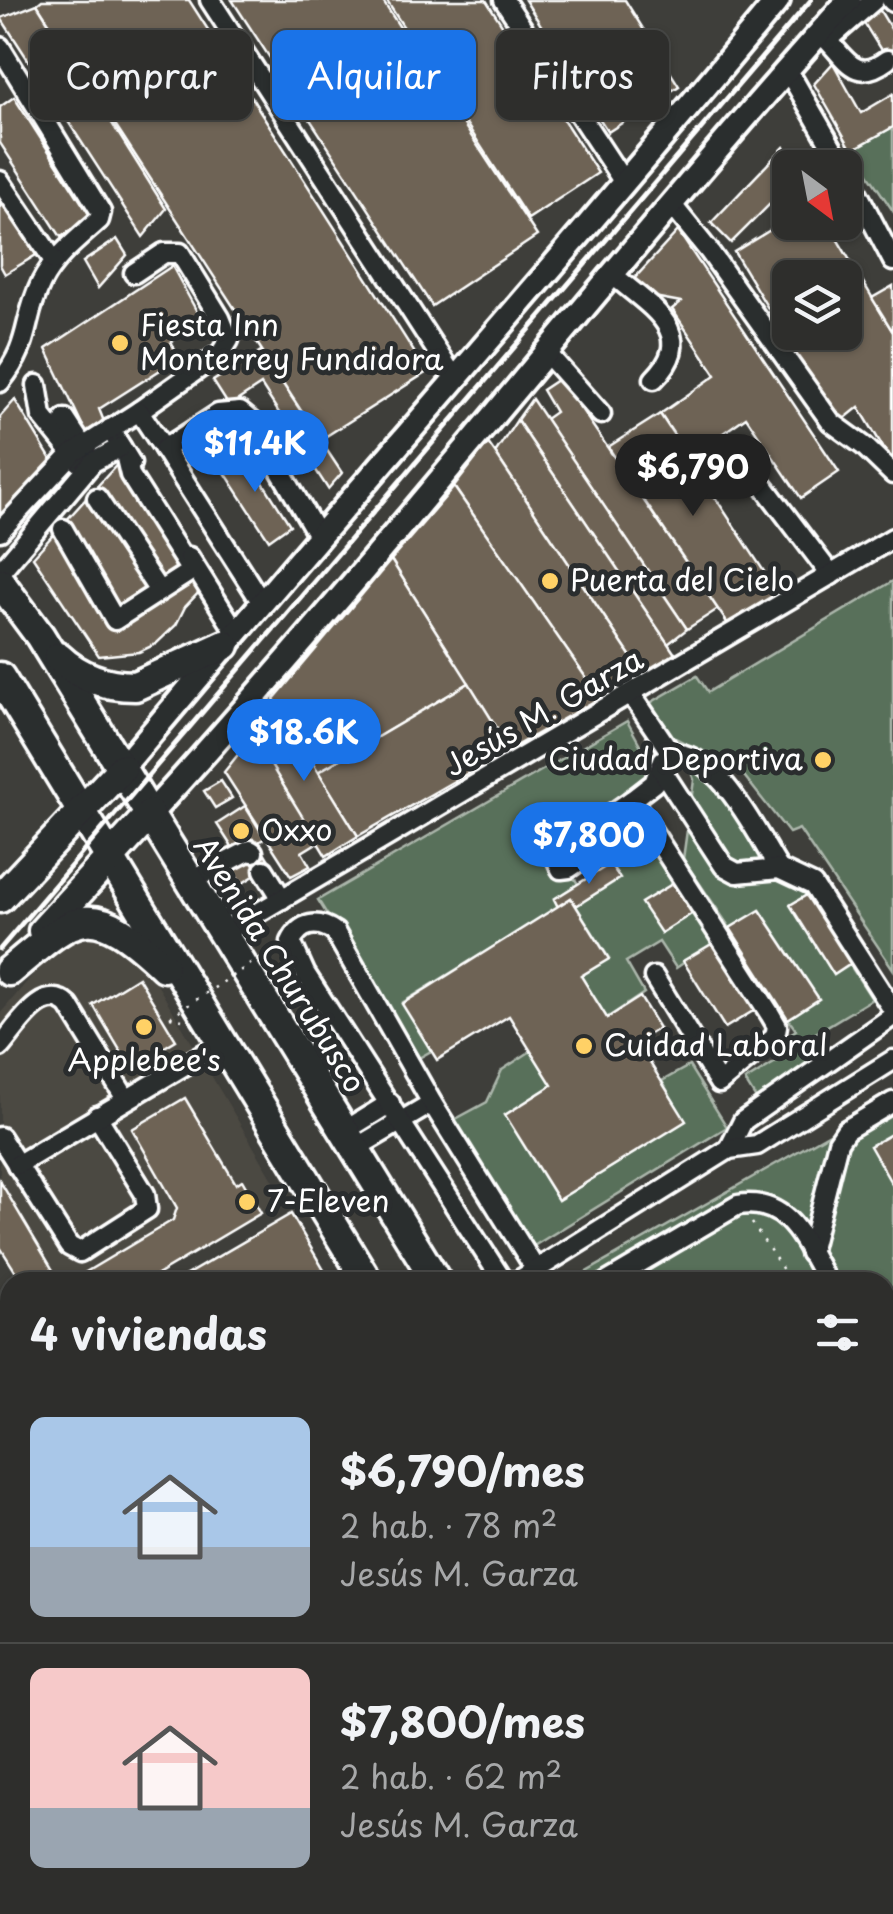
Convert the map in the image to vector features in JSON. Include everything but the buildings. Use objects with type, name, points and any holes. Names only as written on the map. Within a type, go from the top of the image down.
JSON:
[{"type":"highway","name":"Avenida Churubusco","points":[[0,582],[40,636],[431,1272]]},
{"type":"highway","points":[[40,636],[79,674],[120,686],[135,686],[159,677],[230,638]]},
{"type":"highway","points":[[0,676],[362,1272]]},
{"type":"highway","points":[[2,892],[122,768]]},
{"type":"highway","points":[[4,976],[150,814]]},
{"type":"highway","points":[[4,976],[59,929],[84,918],[109,923],[131,936],[191,992]]},
{"type":"main road","points":[[122,768],[778,0]]},
{"type":"main road","points":[[150,814],[244,712],[787,69],[865,1]]},
{"type":"street","points":[[210,0],[455,379]]},
{"type":"street","points":[[504,0],[624,184]]},
{"type":"street","points":[[824,36],[852,67],[863,72],[876,69],[887,60]]},
{"type":"street","points":[[0,47],[100,208],[99,220],[54,261],[35,298],[22,352],[0,382]]},
{"type":"street","points":[[787,69],[834,150]]},
{"type":"street","points":[[0,181],[54,261]]},
{"type":"street","points":[[862,201],[893,261]]},
{"type":"street","points":[[672,206],[709,251],[831,422],[893,474]]},
{"type":"street","points":[[0,531],[110,429],[228,346],[227,330],[180,253],[164,253],[134,273]]},
{"type":"street","points":[[612,274],[659,314],[671,334],[675,346],[672,357],[654,379]]},
{"type":"street","points":[[213,323],[220,353]]},
{"type":"street","points":[[545,351],[600,414]]},
{"type":"street","points":[[36,385],[42,416],[83,458]]},
{"type":"street","points":[[139,411],[262,603]]},
{"type":"street","points":[[164,450],[218,414],[240,412],[252,422],[319,538]]},
{"type":"street","points":[[65,419],[83,458]]},
{"type":"street","points":[[110,429],[230,638]]},
{"type":"street","points":[[0,572],[83,458],[123,450]]},
{"type":"street","points":[[63,529],[114,620],[191,570],[130,475],[123,450]]},
{"type":"street","points":[[753,472],[831,574]]},
{"type":"street","points":[[98,498],[159,591]]},
{"type":"street","points":[[23,507],[41,520]]},
{"type":"street","name":"Jesús M. Garza","points":[[222,934],[893,538]]},
{"type":"street","points":[[632,694],[671,752]]},
{"type":"street","points":[[643,817],[569,868],[561,869],[554,854],[654,783],[671,752]]},
{"type":"street","points":[[671,752],[685,752],[711,769],[779,869]]},
{"type":"street","points":[[660,769],[724,866],[737,873],[779,869],[813,884],[893,1013],[743,1120],[730,1149]]},
{"type":"street","points":[[632,800],[770,1014],[777,1026],[775,1036],[720,1083],[654,977]]},
{"type":"street","points":[[190,882],[250,850],[254,852]]},
{"type":"street","points":[[264,870],[282,899]]},
{"type":"street","points":[[497,1272],[294,954],[291,942],[296,932],[310,924],[324,924],[335,932],[432,1103],[536,1270]]},
{"type":"street","points":[[0,1047],[42,1000],[61,998],[126,1099]]},
{"type":"street","points":[[17,1165],[222,1042]]},
{"type":"street","points":[[532,1272],[730,1149],[757,1145],[893,1060]]},
{"type":"street","points":[[810,1254],[838,1142],[846,1130],[893,1102]]},
{"type":"street","points":[[349,1140],[402,1122],[432,1103]]},
{"type":"street","points":[[349,1140],[390,1104]]},
{"type":"street","points":[[0,1137],[68,1246],[80,1252],[142,1216],[148,1202],[98,1116]]},
{"type":"street","points":[[624,1272],[738,1205],[758,1202],[775,1207],[787,1218],[821,1272]]},
{"type":"path","points":[[170,1017],[261,957]]},
{"type":"path","points":[[746,1214],[784,1272]]},
{"type":"shaded area","points":[[100,931],[139,954],[284,1198],[162,1272],[16,1272],[0,1247],[0,1014],[56,947],[79,933]]},
{"type":"green space","points":[[893,127],[893,211],[862,165],[862,150],[852,150]]},
{"type":"green space","name":"Ciudad Deportiva","points":[[893,581],[893,969],[799,829],[789,833],[741,772],[662,731],[645,706],[697,676],[708,692]]},
{"type":"green space","points":[[627,721],[664,788],[559,853],[578,884],[554,899],[558,907],[402,1003],[431,1051],[417,1059],[318,900]]},
{"type":"green space","points":[[687,762],[754,818],[812,892],[791,905],[834,975],[850,965],[872,999],[801,1042],[816,1067],[758,1102],[745,1081],[787,1055],[779,1041],[796,1030],[788,1019],[819,999],[761,911],[730,928],[683,859],[694,780]]},
{"type":"green space","points":[[639,840],[650,841],[715,942],[676,968],[659,942],[626,962],[644,993],[607,1018],[581,976],[609,958],[576,906],[619,879],[610,864]]},
{"type":"green space","points":[[531,1051],[552,1085],[505,1115],[558,1200],[685,1121],[662,1081],[689,1066],[727,1127],[532,1247],[454,1120],[487,1102],[502,1070]]},
{"type":"green space","points":[[893,1097],[893,1272],[587,1272]]},
{"type":"railway","points":[[0,949],[811,0]]},
{"type":"place","name":"Fiesta Inn Monterrey Fundidora","points":[[120,343]]},
{"type":"place","name":"Puerta del Cielo","points":[[550,581]]},
{"type":"place","name":"Ciudad Deportiva","points":[[823,760]]},
{"type":"place","name":"Oxxo","points":[[241,831]]},
{"type":"place","name":"Applebee's","points":[[144,1027]]},
{"type":"place","name":"Cuidad Laboral","points":[[584,1046]]},
{"type":"place","name":"7-Eleven","points":[[247,1202]]}]
